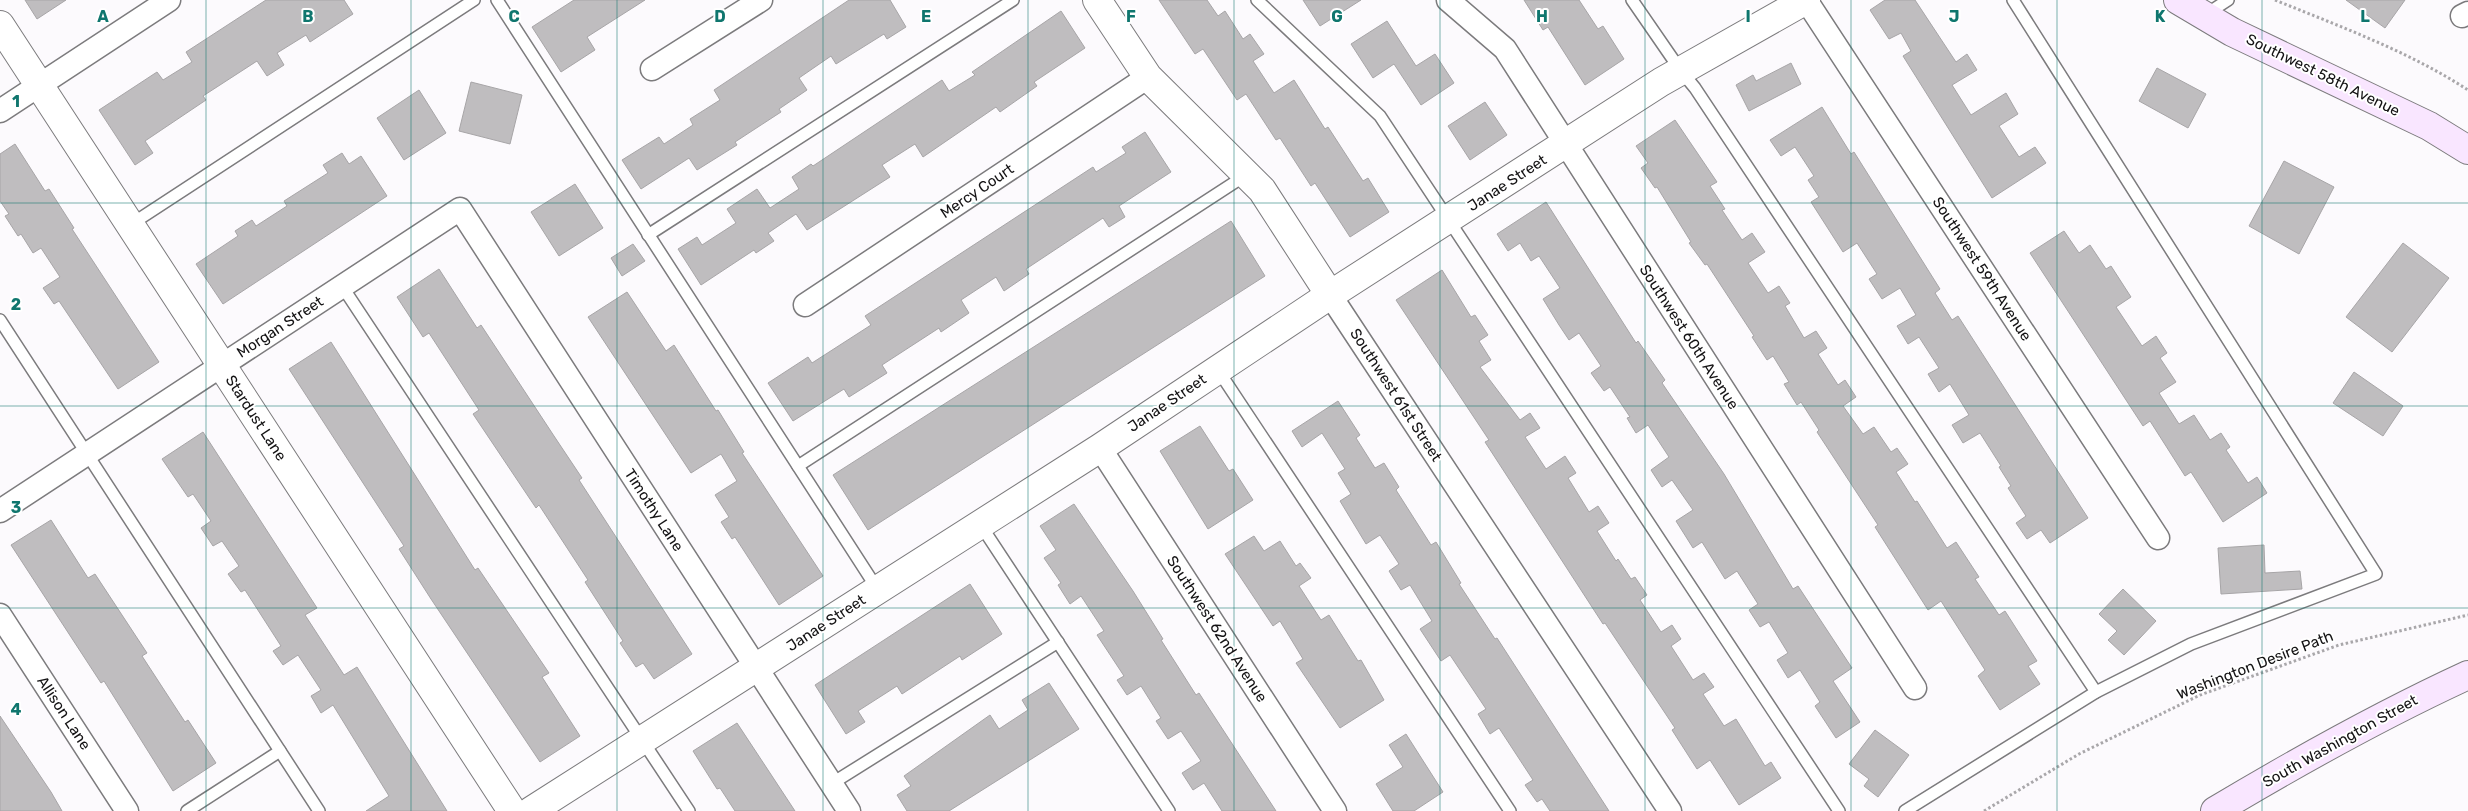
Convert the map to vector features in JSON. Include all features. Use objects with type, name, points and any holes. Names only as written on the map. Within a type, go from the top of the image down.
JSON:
[{"type":"main road","name":"Southwest 58th Avenue","points":[[2178,0],[2232,32],[2429,126],[2468,150]]},
{"type":"main road","name":"South Washington Street","points":[[2215,811],[2372,722],[2468,675]]},
{"type":"street","points":[[0,111],[169,0]]},
{"type":"street","points":[[652,69],[760,0]]},
{"type":"street","name":"Southwest 61st Street","points":[[1096,0],[1148,77],[1262,190],[1670,811]]},
{"type":"street","name":"Southwest 60th Avenue","points":[[1448,0],[1505,49],[1915,688]]},
{"type":"street","name":"Janae Street","points":[[531,811],[1100,448],[1330,295],[1566,144],[1681,71],[1806,0]]},
{"type":"street","name":"Southwest 59th Avenue","points":[[1806,0],[2158,538]]},
{"type":"street","name":"Stardust Lane","points":[[0,25],[512,811]]},
{"type":"street","name":"Mercy Court","points":[[805,305],[1148,77]]},
{"type":"street","name":"Morgan Street","points":[[0,511],[460,209]]},
{"type":"street","name":"Timothy Lane","points":[[460,209],[848,811]]},
{"type":"street","name":"Southwest 62nd Avenue","points":[[1100,448],[1335,811]]},
{"type":"street","name":"Allison Lane","points":[[0,615],[127,811]]},
{"type":"lane","points":[[130,225],[474,0]]},
{"type":"lane","points":[[648,235],[1012,0]]},
{"type":"lane","points":[[1257,0],[1380,116],[1839,811]]},
{"type":"lane","points":[[1632,0],[1695,88],[2096,692]]},
{"type":"lane","points":[[1906,811],[2096,692],[2191,644],[2376,574],[2013,0]]},
{"type":"lane","points":[[2204,16],[2228,0]]},
{"type":"lane","points":[[499,1],[878,590]]},
{"type":"lane","points":[[798,466],[1246,175]]},
{"type":"lane","points":[[342,286],[689,811]]},
{"type":"lane","points":[[0,320],[319,811]]},
{"type":"lane","points":[[1218,370],[1510,811]]},
{"type":"lane","points":[[980,524],[1170,811]]},
{"type":"lane","points":[[831,784],[1058,642]]},
{"type":"lane","points":[[187,811],[280,751]]},
{"type":"path","points":[[2275,0],[2377,41],[2450,78],[2468,90]]},
{"type":"path","name":"Washington Desire Path","points":[[1984,811],[2079,754],[2200,695],[2339,645],[2468,615]]},
{"type":"building","points":[[25,0],[66,0],[37,19]]},
{"type":"building","points":[[266,0],[344,0],[353,14],[310,42],[306,35],[277,53],[284,65],[267,76],[257,61],[203,96],[206,100],[145,141],[153,153],[135,165],[99,110],[157,72],[163,80],[192,62],[186,52]]},
{"type":"building","points":[[574,0],[645,0],[587,37],[595,50],[561,72],[532,27]]},
{"type":"building","points":[[849,0],[890,0],[906,27],[887,39],[884,34],[836,64],[831,56],[799,78],[807,90],[779,109],[781,112],[735,142],[737,145],[697,170],[689,158],[641,189],[622,160],[659,137],[664,144],[693,125],[690,119],[720,100],[714,90]]},
{"type":"building","points":[[1159,0],[1207,0],[1218,16],[1225,11],[1243,39],[1250,34],[1264,54],[1253,61],[1274,93],[1294,80],[1325,129],[1328,127],[1363,181],[1368,178],[1389,212],[1350,237],[1315,183],[1311,186],[1280,138],[1276,140],[1246,94],[1237,100],[1203,49],[1195,54]]},
{"type":"building","points":[[1303,0],[1361,0],[1320,26]]},
{"type":"building","points":[[1524,0],[1579,0],[1598,29],[1603,26],[1624,59],[1585,85],[1548,27],[1543,30]]},
{"type":"building","points":[[1885,0],[1915,0],[1956,62],[1967,54],[1977,70],[1952,85],[1971,115],[2006,93],[2018,114],[1999,126],[2019,157],[2035,147],[2046,163],[1992,198],[1903,56],[1911,51],[1901,33],[1889,39],[1870,10]]},
{"type":"building","points":[[2346,0],[2405,0],[2385,28]]},
{"type":"building","points":[[1061,11],[1085,48],[1034,82],[1037,86],[1000,112],[996,107],[923,157],[915,144],[882,165],[890,177],[807,230],[796,214],[768,233],[774,241],[756,253],[754,250],[701,285],[678,249],[697,237],[702,245],[736,223],[727,209],[757,189],[770,208],[799,189],[792,177],[811,164],[813,166],[942,80],[949,91],[975,75],[972,72]]},
{"type":"building","points":[[1387,21],[1416,66],[1435,54],[1454,83],[1421,105],[1394,64],[1373,78],[1351,44]]},
{"type":"building","points":[[1791,63],[1801,84],[1749,111],[1736,85],[1753,75],[1756,81]]},
{"type":"building","points":[[2157,68],[2206,94],[2188,128],[2139,101]]},
{"type":"building","points":[[471,82],[522,95],[510,144],[459,131]]},
{"type":"building","points":[[419,90],[446,133],[404,160],[377,118]]},
{"type":"building","points":[[1485,102],[1507,135],[1470,160],[1448,126]]},
{"type":"building","points":[[1822,107],[1851,154],[1854,152],[1940,289],[1935,293],[1952,320],[1958,316],[2088,518],[2050,543],[2041,530],[2027,539],[2016,523],[2026,516],[2008,488],[2011,486],[1999,467],[2001,466],[1980,433],[1963,443],[1952,425],[1969,415],[1950,384],[1939,392],[1928,374],[1939,368],[1919,337],[1908,344],[1897,326],[1916,315],[1900,288],[1882,299],[1869,279],[1877,274],[1857,243],[1843,252],[1811,202],[1819,197],[1808,180],[1814,176],[1795,147],[1781,156],[1770,140]]},
{"type":"building","points":[[1675,120],[1717,182],[1710,186],[1725,209],[1722,210],[1742,240],[1752,233],[1765,252],[1748,263],[1768,293],[1779,286],[1790,303],[1785,306],[1804,338],[1816,331],[1827,348],[1818,354],[1838,385],[1845,380],[1856,397],[1843,406],[1863,434],[1874,427],[1891,452],[1897,448],[1908,464],[1896,472],[1915,502],[1917,501],[1947,548],[1956,542],[1979,577],[1975,579],[1999,615],[2005,611],[2037,661],[2028,666],[2040,684],[2000,710],[1978,676],[1985,670],[1941,601],[1928,610],[1875,527],[1878,525],[1817,432],[1819,430],[1801,402],[1797,405],[1784,384],[1789,382],[1773,356],[1767,360],[1752,337],[1754,336],[1707,264],[1705,265],[1689,243],[1691,242],[1657,187],[1655,188],[1641,168],[1648,163],[1636,146]]},
{"type":"building","points":[[1145,132],[1171,172],[1119,206],[1125,217],[1109,227],[1103,218],[1026,269],[1029,274],[1004,291],[996,277],[961,300],[969,313],[941,332],[939,328],[882,365],[887,373],[849,397],[844,389],[793,421],[768,383],[808,357],[812,363],[871,325],[865,316],[1093,167],[1096,172],[1126,153],[1122,147]]},
{"type":"building","points":[[15,144],[45,191],[49,189],[74,228],[72,229],[159,362],[118,389],[59,301],[54,304],[43,288],[60,277],[41,248],[33,253],[21,234],[18,236],[5,216],[9,214],[0,201],[0,154]]},
{"type":"building","points":[[342,153],[349,164],[361,156],[387,196],[223,304],[196,264],[238,236],[235,231],[252,220],[256,226],[287,206],[284,201],[328,173],[323,165]]},
{"type":"building","points":[[2284,161],[2334,187],[2299,254],[2249,226]]},
{"type":"building","points":[[575,184],[603,228],[559,256],[531,212]]},
{"type":"building","points":[[1546,202],[1636,343],[1638,341],[1665,380],[1662,383],[1724,474],[1793,589],[1798,586],[1852,668],[1833,681],[1860,722],[1836,738],[1815,706],[1820,702],[1800,670],[1788,678],[1777,660],[1788,653],[1769,622],[1760,627],[1749,610],[1758,604],[1737,571],[1725,579],[1702,542],[1693,548],[1676,521],[1693,510],[1672,480],[1662,487],[1651,470],[1669,457],[1648,425],[1636,433],[1627,418],[1630,417],[1610,387],[1604,391],[1591,373],[1601,366],[1579,333],[1569,340],[1559,325],[1543,299],[1560,288],[1539,256],[1531,261],[1520,243],[1508,251],[1497,234]]},
{"type":"building","points":[[1231,221],[1265,276],[868,530],[833,475]]},
{"type":"building","points":[[2064,231],[2079,253],[2090,245],[2106,269],[2111,266],[2131,297],[2116,307],[2142,346],[2156,336],[2167,353],[2160,358],[2176,382],[2159,393],[2179,424],[2194,415],[2210,440],[2221,433],[2230,447],[2226,450],[2248,483],[2257,477],[2267,493],[2223,522],[2191,472],[2185,476],[2150,421],[2143,426],[2030,253]]},
{"type":"building","points":[[2403,243],[2449,278],[2392,352],[2346,317]]},
{"type":"building","points":[[633,244],[645,261],[622,276],[611,258]]},
{"type":"building","points":[[439,269],[477,328],[481,325],[582,478],[579,480],[692,654],[654,679],[643,663],[636,667],[620,643],[623,641],[585,582],[588,580],[539,505],[536,508],[473,414],[479,410],[429,333],[423,337],[397,297]]},
{"type":"building","points":[[1442,270],[1471,317],[1475,315],[1488,335],[1479,341],[1491,360],[1480,367],[1520,420],[1530,413],[1540,428],[1525,437],[1546,469],[1565,456],[1576,473],[1568,478],[1589,512],[1598,506],[1609,523],[1597,531],[1616,561],[1618,559],[1631,579],[1635,577],[1647,595],[1640,600],[1661,632],[1672,625],[1681,639],[1671,646],[1693,680],[1704,673],[1714,687],[1703,694],[1724,726],[1736,719],[1765,766],[1771,762],[1781,778],[1739,805],[1710,760],[1697,769],[1672,730],[1675,728],[1605,623],[1603,624],[1485,442],[1489,440],[1396,300]]},
{"type":"building","points":[[627,292],[666,351],[674,345],[716,411],[718,410],[744,452],[742,453],[823,576],[779,605],[735,537],[732,539],[721,522],[729,517],[715,495],[737,481],[721,454],[691,473],[588,317]]},
{"type":"building","points":[[331,342],[475,570],[478,568],[549,673],[542,677],[580,736],[540,762],[399,549],[404,546],[289,369]]},
{"type":"building","points":[[2354,372],[2403,406],[2383,436],[2333,403]]},
{"type":"building","points":[[1338,401],[1360,435],[1356,438],[1375,468],[1384,463],[1399,487],[1396,490],[1431,545],[1436,542],[1461,583],[1459,584],[1495,639],[1497,638],[1609,811],[1550,811],[1542,799],[1537,802],[1525,785],[1533,780],[1499,728],[1490,734],[1478,714],[1486,709],[1450,655],[1441,661],[1420,629],[1432,621],[1410,585],[1401,590],[1389,571],[1399,564],[1380,535],[1366,544],[1340,501],[1351,494],[1338,473],[1345,469],[1322,433],[1302,447],[1292,431]]},
{"type":"building","points":[[1200,426],[1229,471],[1233,469],[1253,500],[1208,529],[1160,451]]},
{"type":"building","points":[[203,432],[317,608],[305,615],[344,675],[357,667],[447,811],[366,811],[389,796],[333,705],[321,713],[311,696],[321,690],[298,655],[283,665],[273,651],[281,646],[245,590],[241,592],[228,574],[239,566],[222,541],[213,546],[201,528],[211,521],[193,494],[188,497],[162,459]]},
{"type":"building","points":[[1074,504],[1133,591],[1196,695],[1199,693],[1276,811],[1222,811],[1204,783],[1193,790],[1182,773],[1201,761],[1181,731],[1168,739],[1156,721],[1161,718],[1141,686],[1127,695],[1117,680],[1124,676],[1097,635],[1104,631],[1081,596],[1070,604],[1058,585],[1061,583],[1044,558],[1056,550],[1040,526]]},
{"type":"building","points":[[51,520],[88,578],[95,574],[147,653],[142,656],[185,722],[188,720],[216,763],[173,791],[104,681],[101,683],[11,545]]},
{"type":"building","points":[[1254,536],[1264,551],[1280,541],[1296,566],[1300,563],[1311,578],[1299,586],[1321,620],[1329,615],[1358,661],[1361,660],[1384,700],[1340,728],[1296,663],[1303,659],[1280,621],[1273,626],[1225,554]]},
{"type":"building","points":[[2264,545],[2265,573],[2300,571],[2302,589],[2221,594],[2218,548]]},
{"type":"building","points":[[970,584],[1002,634],[962,660],[960,656],[902,694],[897,686],[858,711],[865,722],[846,734],[815,685]]},
{"type":"building","points":[[2123,589],[2156,621],[2124,655],[2108,640],[2117,631],[2099,614]]},
{"type":"building","points":[[1049,683],[1079,729],[949,811],[907,811],[897,795],[911,786],[904,776],[990,715],[999,729],[1028,710],[1022,700]]},
{"type":"building","points":[[0,716],[51,792],[62,811],[0,811]]},
{"type":"building","points":[[737,723],[795,811],[735,811],[720,788],[717,789],[693,751]]},
{"type":"building","points":[[1875,730],[1909,755],[1878,797],[1864,786],[1869,779],[1849,764]]},
{"type":"building","points":[[1406,734],[1443,792],[1414,811],[1393,811],[1376,784],[1403,767],[1389,745]]}]
